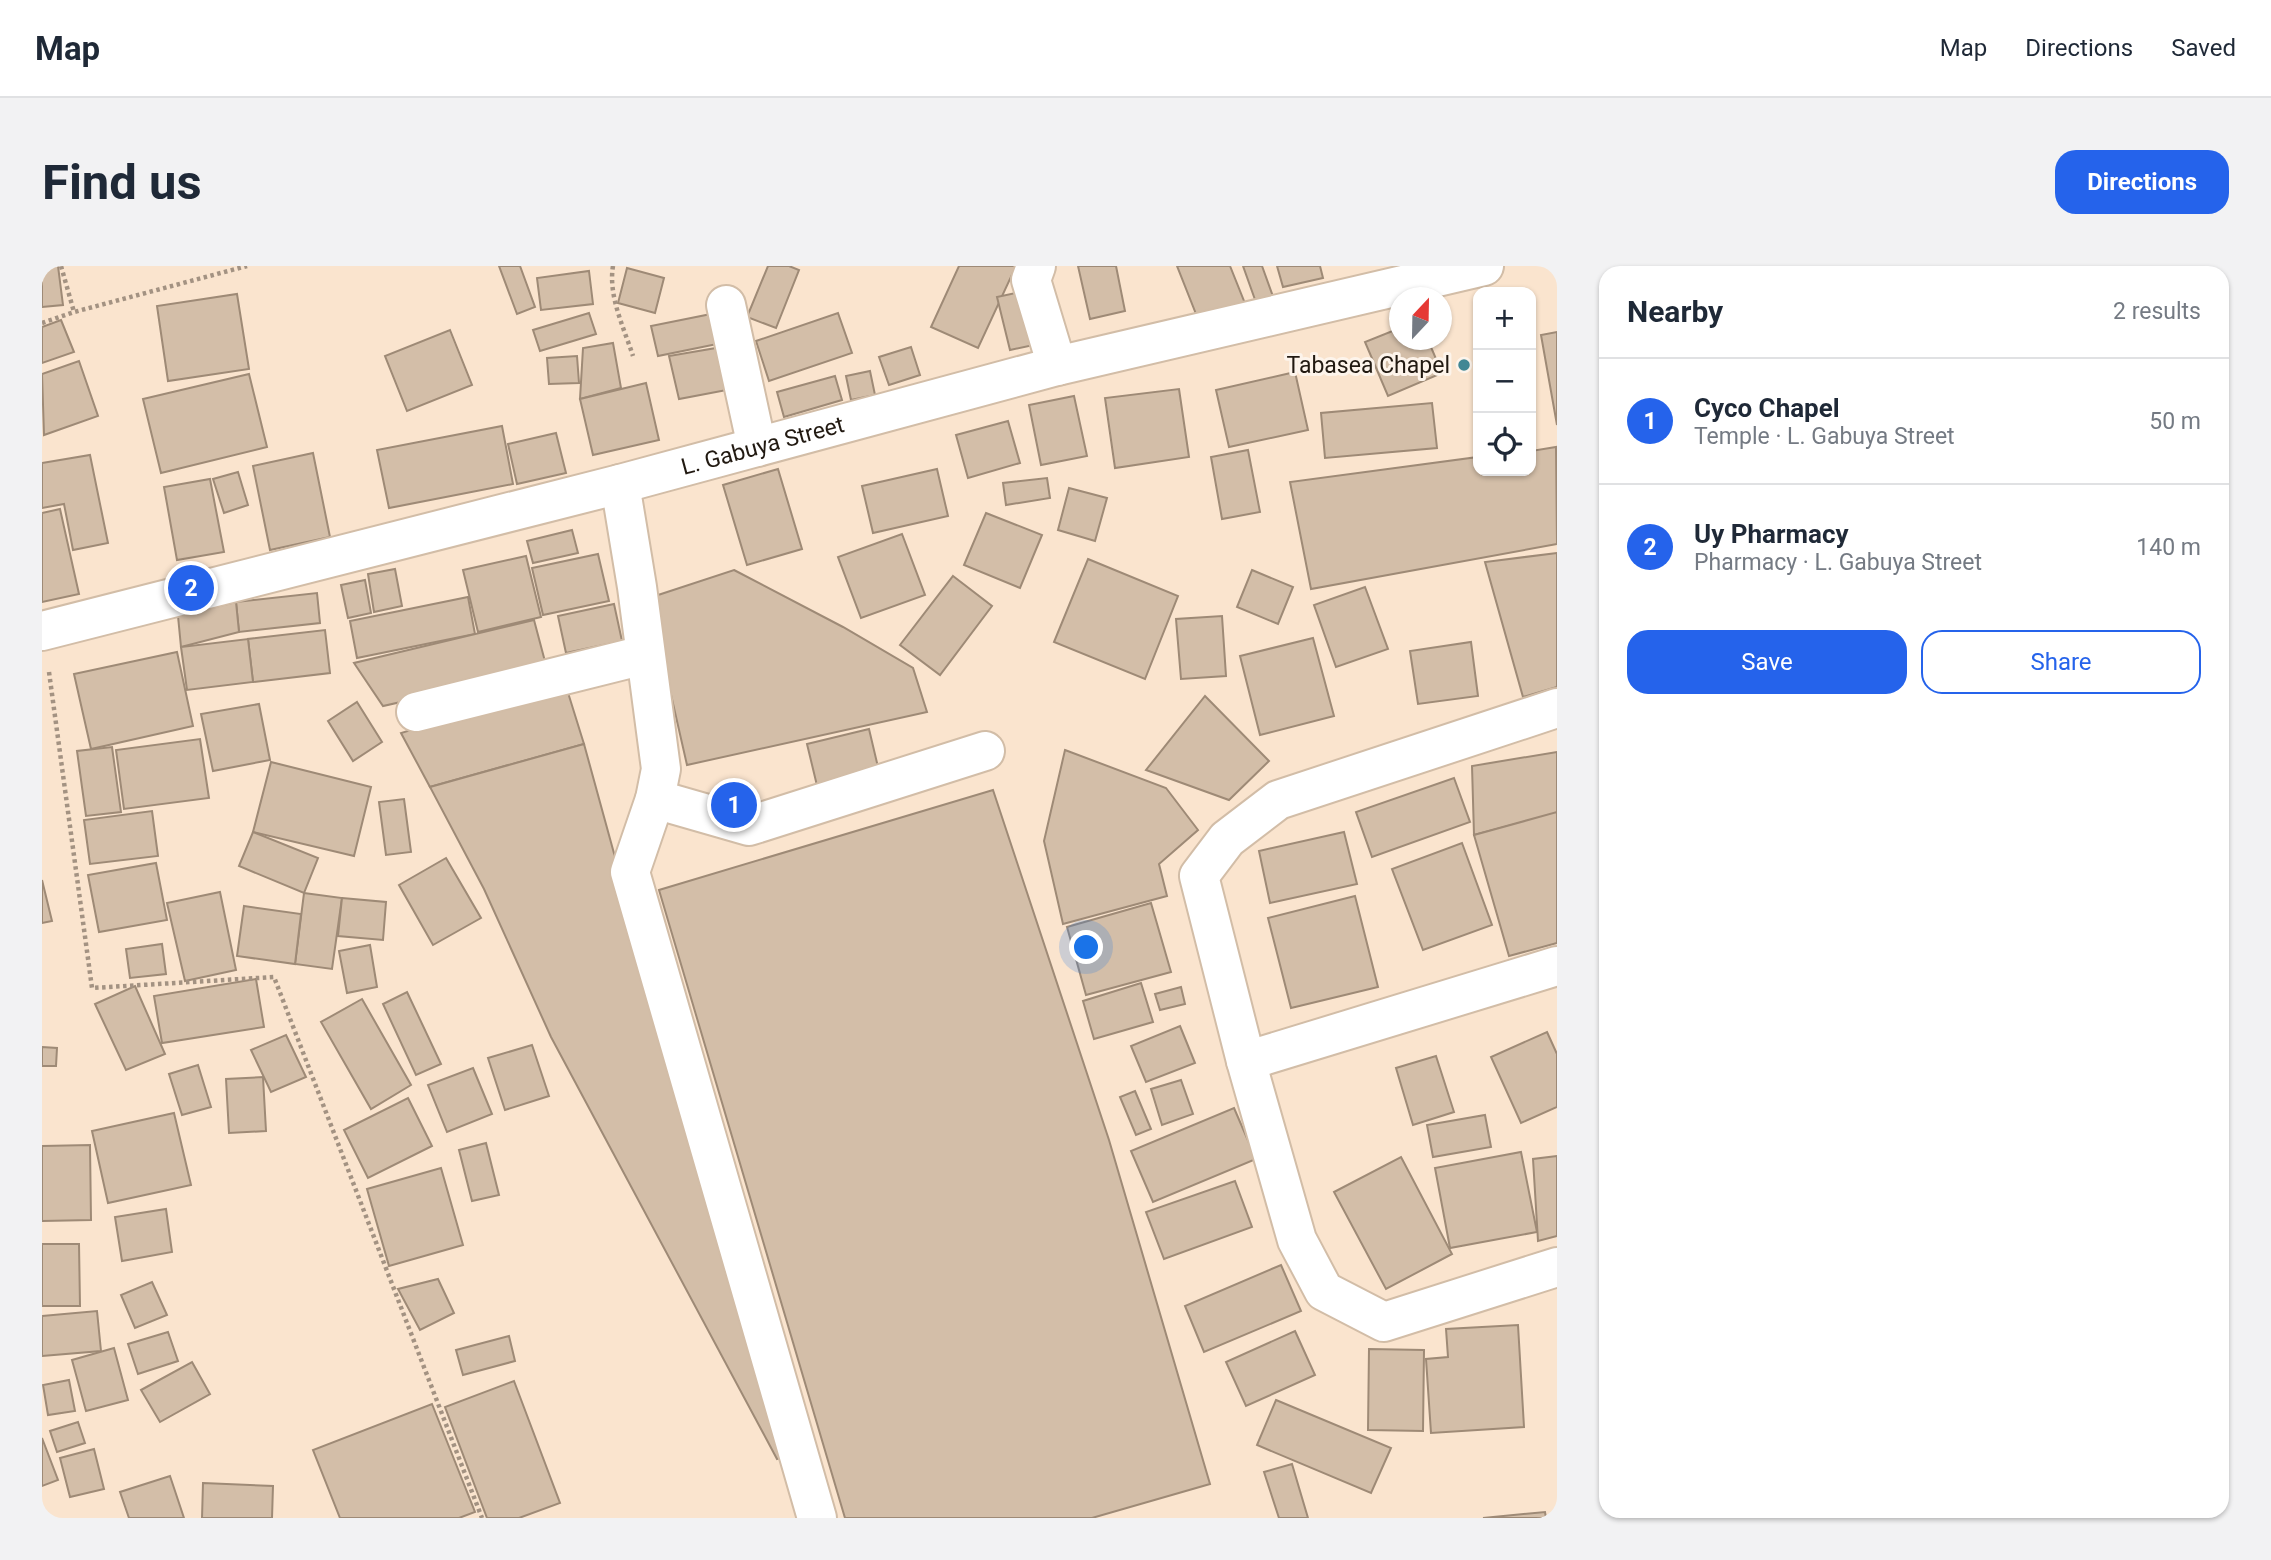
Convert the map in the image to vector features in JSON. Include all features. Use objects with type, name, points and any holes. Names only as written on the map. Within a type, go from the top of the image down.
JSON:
[{"type":"street","points":[[1036,266],[1031,280],[1056,366]]},
{"type":"street","name":"L. Gabuya Street","points":[[43,630],[620,485],[1056,366],[1484,266]]},
{"type":"street","points":[[726,305],[757,447]]},
{"type":"street","points":[[620,485],[637,587],[661,769],[655,799],[630,872],[817,1518]]},
{"type":"street","points":[[416,712],[644,655]]},
{"type":"street","points":[[1557,708],[1279,800],[1227,839],[1199,876],[1246,1060],[1297,1240],[1324,1291],[1384,1322],[1557,1267]]},
{"type":"street","points":[[655,799],[748,825],[985,751]]},
{"type":"street","points":[[1246,1060],[1557,966]]},
{"type":"path","points":[[61,266],[74,312]]},
{"type":"path","points":[[42,323],[247,266]]},
{"type":"path","points":[[613,266],[616,305],[633,356]]},
{"type":"path","points":[[43,630],[92,988],[274,976],[482,1518]]},
{"type":"building","points":[[42,266],[58,266],[63,305],[42,307]]},
{"type":"building","points":[[499,266],[520,266],[535,307],[517,314]]},
{"type":"building","points":[[768,266],[789,266],[799,270],[776,328],[747,317]]},
{"type":"building","points":[[959,266],[1016,266],[978,348],[931,327]]},
{"type":"building","points":[[1078,266],[1116,266],[1125,311],[1090,319]]},
{"type":"building","points":[[1177,266],[1230,266],[1246,306],[1200,324]]},
{"type":"building","points":[[1243,266],[1262,266],[1275,302],[1258,308]]},
{"type":"building","points":[[1277,266],[1320,266],[1323,278],[1283,287]]},
{"type":"building","points":[[627,268],[664,278],[655,313],[618,303]]},
{"type":"building","points":[[589,271],[593,304],[541,310],[537,278]]},
{"type":"building","points":[[1030,290],[1043,343],[1010,350],[997,297]]},
{"type":"building","points":[[237,294],[249,369],[168,381],[157,306]]},
{"type":"building","points":[[721,312],[727,342],[658,356],[651,326]]},
{"type":"building","points":[[589,313],[596,334],[540,351],[533,330]]},
{"type":"building","points":[[838,313],[852,353],[769,381],[756,341]]},
{"type":"building","points":[[61,320],[74,352],[42,363],[42,327]]},
{"type":"building","points":[[450,330],[472,385],[407,411],[385,356]]},
{"type":"building","points":[[1389,332],[1389,350],[1432,350],[1442,373],[1388,396],[1365,342]]},
{"type":"building","points":[[1557,332],[1557,425],[1541,335]]},
{"type":"building","points":[[613,343],[621,388],[580,399],[583,348]]},
{"type":"building","points":[[722,347],[732,389],[679,399],[669,356]]},
{"type":"building","points":[[911,347],[920,375],[889,385],[879,357]]},
{"type":"building","points":[[577,356],[579,383],[549,384],[547,358]]},
{"type":"building","points":[[79,361],[98,416],[44,435],[42,374]]},
{"type":"building","points":[[870,371],[875,395],[851,400],[846,376]]},
{"type":"building","points":[[1295,372],[1308,430],[1229,447],[1216,390]]},
{"type":"building","points":[[249,374],[267,447],[161,473],[143,399]]},
{"type":"building","points":[[835,376],[842,400],[784,417],[777,392]]},
{"type":"building","points":[[646,383],[659,440],[593,455],[580,399]]},
{"type":"building","points":[[1179,389],[1189,457],[1115,468],[1105,398]]},
{"type":"building","points":[[1074,396],[1087,456],[1041,465],[1029,405]]},
{"type":"building","points":[[1432,403],[1437,448],[1325,458],[1321,413]]},
{"type":"building","points":[[1008,421],[1020,463],[968,478],[956,435]]},
{"type":"building","points":[[502,426],[513,484],[389,508],[377,450]]},
{"type":"building","points":[[556,433],[566,473],[517,484],[508,444]]},
{"type":"building","points":[[1556,447],[1557,544],[1311,589],[1290,482],[1473,458],[1473,476],[1536,476],[1536,450]]},
{"type":"building","points":[[1248,450],[1260,512],[1222,519],[1211,457]]},
{"type":"building","points":[[313,453],[330,537],[270,550],[253,466]]},
{"type":"building","points":[[90,455],[108,543],[73,550],[64,504],[42,508],[42,463]]},
{"type":"building","points":[[778,469],[802,549],[747,565],[723,485]]},
{"type":"building","points":[[937,469],[948,516],[873,533],[862,486]]},
{"type":"building","points":[[238,472],[248,505],[224,513],[213,479]]},
{"type":"building","points":[[1047,478],[1050,498],[1006,505],[1003,483]]},
{"type":"building","points":[[210,479],[224,552],[177,560],[164,487]]},
{"type":"building","points":[[1069,488],[1107,498],[1095,541],[1058,530]]},
{"type":"building","points":[[60,509],[79,594],[42,602],[42,513]]},
{"type":"building","points":[[986,513],[1042,535],[1020,588],[964,565]]},
{"type":"building","points":[[572,530],[578,553],[533,563],[527,541]]},
{"type":"building","points":[[902,534],[925,595],[861,618],[838,557]]},
{"type":"building","points":[[1557,553],[1557,687],[1523,697],[1485,562]]},
{"type":"building","points":[[598,554],[609,601],[543,615],[532,568]]},
{"type":"building","points":[[526,556],[541,617],[478,632],[463,570]]},
{"type":"building","points":[[1088,559],[1178,596],[1145,679],[1054,642]]},
{"type":"building","points":[[395,569],[402,606],[374,612],[368,574]]},
{"type":"building","points":[[734,570],[843,627],[913,668],[927,712],[687,765],[649,598]]},
{"type":"building","points":[[1252,570],[1293,587],[1278,624],[1237,607]]},
{"type":"building","points":[[953,576],[992,606],[940,675],[900,645]]},
{"type":"building","points":[[365,580],[371,613],[348,618],[341,585]]},
{"type":"building","points":[[1365,587],[1388,649],[1336,667],[1314,605]]},
{"type":"building","points":[[317,593],[320,623],[239,632],[236,602]]},
{"type":"building","points":[[468,597],[475,634],[357,658],[350,621]]},
{"type":"building","points":[[236,602],[239,632],[181,647],[178,616]]},
{"type":"building","points":[[614,604],[622,641],[566,653],[558,616]]},
{"type":"building","points":[[1222,616],[1226,676],[1181,679],[1176,619]]},
{"type":"building","points":[[534,620],[547,669],[383,706],[354,663]]},
{"type":"building","points":[[325,630],[330,673],[253,682],[248,639]]},
{"type":"building","points":[[1313,638],[1334,716],[1260,735],[1240,656]]},
{"type":"building","points":[[248,639],[253,682],[187,690],[181,647]]},
{"type":"building","points":[[1471,642],[1478,696],[1418,704],[1410,651]]},
{"type":"building","points":[[177,652],[193,726],[91,749],[74,674]]},
{"type":"building","points":[[565,683],[584,744],[430,787],[401,733]]},
{"type":"building","points":[[1205,696],[1269,761],[1229,800],[1146,770]]},
{"type":"building","points":[[357,702],[382,742],[353,761],[328,721]]},
{"type":"building","points":[[259,704],[270,760],[213,771],[201,714]]},
{"type":"building","points":[[869,729],[882,784],[820,798],[807,744]]},
{"type":"building","points":[[200,739],[209,798],[124,809],[116,750]]},
{"type":"building","points":[[584,744],[660,1021],[796,1453],[777,1459],[551,1037],[484,889],[430,787]]},
{"type":"building","points":[[112,747],[121,812],[86,816],[77,751]]},
{"type":"building","points":[[1065,750],[1166,788],[1198,830],[1159,864],[1167,896],[1063,924],[1044,841]]},
{"type":"building","points":[[1557,752],[1557,813],[1474,835],[1472,766]]},
{"type":"building","points":[[271,762],[371,787],[354,856],[253,832]]},
{"type":"building","points":[[1454,778],[1470,822],[1372,857],[1356,812]]},
{"type":"building","points":[[993,790],[1109,1140],[1210,1484],[1092,1518],[845,1518],[659,890]]},
{"type":"building","points":[[404,799],[411,852],[386,855],[379,802]]},
{"type":"building","points":[[152,811],[158,856],[90,864],[84,820]]},
{"type":"building","points":[[1557,812],[1557,943],[1509,956],[1474,835]]},
{"type":"building","points":[[253,832],[318,858],[304,893],[239,866]]},
{"type":"building","points":[[1344,832],[1357,884],[1270,903],[1259,851]]},
{"type":"building","points":[[1462,843],[1492,925],[1423,950],[1392,869]]},
{"type":"building","points":[[446,858],[481,918],[433,945],[399,885]]},
{"type":"building","points":[[156,863],[167,920],[99,932],[88,875]]},
{"type":"building","points":[[42,880],[52,921],[42,923]]},
{"type":"building","points":[[220,892],[236,970],[185,981],[167,903]]},
{"type":"building","points":[[304,893],[342,898],[332,969],[295,964]]},
{"type":"building","points":[[1355,896],[1378,987],[1291,1008],[1268,918]]},
{"type":"building","points":[[342,898],[386,902],[383,940],[338,936]]},
{"type":"building","points":[[1151,903],[1171,972],[1086,995],[1067,927]]},
{"type":"building","points":[[244,906],[301,914],[295,964],[237,956]]},
{"type":"building","points":[[162,944],[166,974],[130,978],[126,949]]},
{"type":"building","points":[[370,945],[377,987],[347,993],[339,951]]},
{"type":"building","points":[[256,979],[264,1027],[162,1043],[154,996]]},
{"type":"building","points":[[1141,983],[1153,1022],[1094,1039],[1083,1001]]},
{"type":"building","points":[[135,986],[165,1054],[126,1070],[95,1004]]},
{"type":"building","points":[[1181,987],[1185,1004],[1160,1010],[1155,994]]},
{"type":"building","points":[[407,992],[441,1064],[416,1075],[383,1004]]},
{"type":"building","points":[[362,999],[411,1085],[371,1109],[321,1022]]},
{"type":"building","points":[[1180,1026],[1195,1063],[1146,1082],[1131,1046]]},
{"type":"building","points":[[1547,1032],[1557,1054],[1557,1107],[1521,1123],[1491,1057]]},
{"type":"building","points":[[286,1035],[306,1077],[271,1092],[251,1050]]},
{"type":"building","points":[[532,1045],[549,1096],[505,1110],[488,1058]]},
{"type":"building","points":[[42,1047],[57,1048],[56,1066],[42,1066]]},
{"type":"building","points":[[1436,1056],[1454,1112],[1413,1125],[1396,1068]]},
{"type":"building","points":[[198,1065],[211,1107],[182,1115],[169,1074]]},
{"type":"building","points":[[473,1068],[492,1114],[447,1132],[428,1085]]},
{"type":"building","points":[[263,1077],[266,1131],[229,1133],[226,1079]]},
{"type":"building","points":[[1181,1080],[1193,1114],[1162,1125],[1151,1089]]},
{"type":"building","points":[[1135,1091],[1151,1129],[1136,1135],[1120,1097]]},
{"type":"building","points":[[408,1098],[432,1146],[368,1178],[344,1130]]},
{"type":"building","points":[[1234,1108],[1256,1159],[1153,1202],[1131,1151]]},
{"type":"building","points":[[174,1113],[191,1185],[108,1203],[92,1131]]},
{"type":"building","points":[[1485,1115],[1491,1147],[1433,1157],[1427,1125]]},
{"type":"building","points":[[486,1143],[499,1195],[472,1201],[459,1150]]},
{"type":"building","points":[[90,1145],[91,1220],[42,1221],[42,1146]]},
{"type":"building","points":[[1521,1152],[1537,1232],[1450,1248],[1435,1168]]},
{"type":"building","points":[[1557,1156],[1557,1236],[1538,1241],[1533,1159]]},
{"type":"building","points":[[1401,1157],[1452,1254],[1386,1289],[1334,1192]]},
{"type":"building","points":[[441,1168],[463,1245],[389,1266],[367,1189]]},
{"type":"building","points":[[1235,1181],[1252,1227],[1164,1259],[1146,1212]]},
{"type":"building","points":[[166,1209],[172,1252],[122,1261],[115,1217]]},
{"type":"building","points":[[42,1244],[79,1244],[80,1306],[42,1306]]},
{"type":"building","points":[[1281,1265],[1301,1311],[1204,1352],[1185,1306]]},
{"type":"building","points":[[438,1279],[454,1313],[420,1330],[398,1289]]},
{"type":"building","points":[[152,1282],[167,1315],[135,1328],[121,1295]]},
{"type":"building","points":[[97,1311],[101,1351],[42,1356],[42,1316]]},
{"type":"building","points":[[1518,1325],[1524,1427],[1431,1433],[1426,1359],[1448,1357],[1446,1329]]},
{"type":"building","points":[[1295,1331],[1315,1375],[1246,1406],[1226,1362]]},
{"type":"building","points":[[168,1332],[178,1361],[138,1374],[128,1344]]},
{"type":"building","points":[[509,1336],[515,1361],[463,1375],[456,1350]]},
{"type":"building","points":[[114,1348],[128,1400],[86,1411],[72,1360]]},
{"type":"building","points":[[1369,1349],[1424,1350],[1423,1431],[1368,1430]]},
{"type":"building","points":[[192,1362],[210,1394],[160,1422],[141,1390]]},
{"type":"building","points":[[69,1380],[75,1411],[48,1415],[43,1385]]},
{"type":"building","points":[[514,1381],[560,1503],[519,1518],[487,1518],[445,1407]]},
{"type":"building","points":[[1276,1400],[1391,1448],[1371,1493],[1257,1445]]},
{"type":"building","points":[[432,1404],[475,1512],[459,1518],[340,1518],[313,1450]]},
{"type":"building","points":[[78,1422],[85,1443],[57,1452],[50,1431]]},
{"type":"building","points":[[42,1438],[58,1480],[42,1486]]},
{"type":"building","points":[[94,1449],[104,1489],[70,1497],[60,1458]]},
{"type":"building","points":[[1292,1464],[1308,1518],[1279,1518],[1264,1472]]},
{"type":"building","points":[[170,1476],[184,1518],[129,1518],[120,1492]]},
{"type":"building","points":[[203,1483],[273,1486],[272,1518],[202,1518]]},
{"type":"building","points":[[1545,1512],[1546,1518],[1483,1518]]},
{"type":"place","name":"Tabasea Chapel","points":[[1464,365]]},
{"type":"place","name":"Uy Pharmacy","points":[[191,588]]},
{"type":"place","name":"Cyco Chapel","points":[[734,805]]}]
